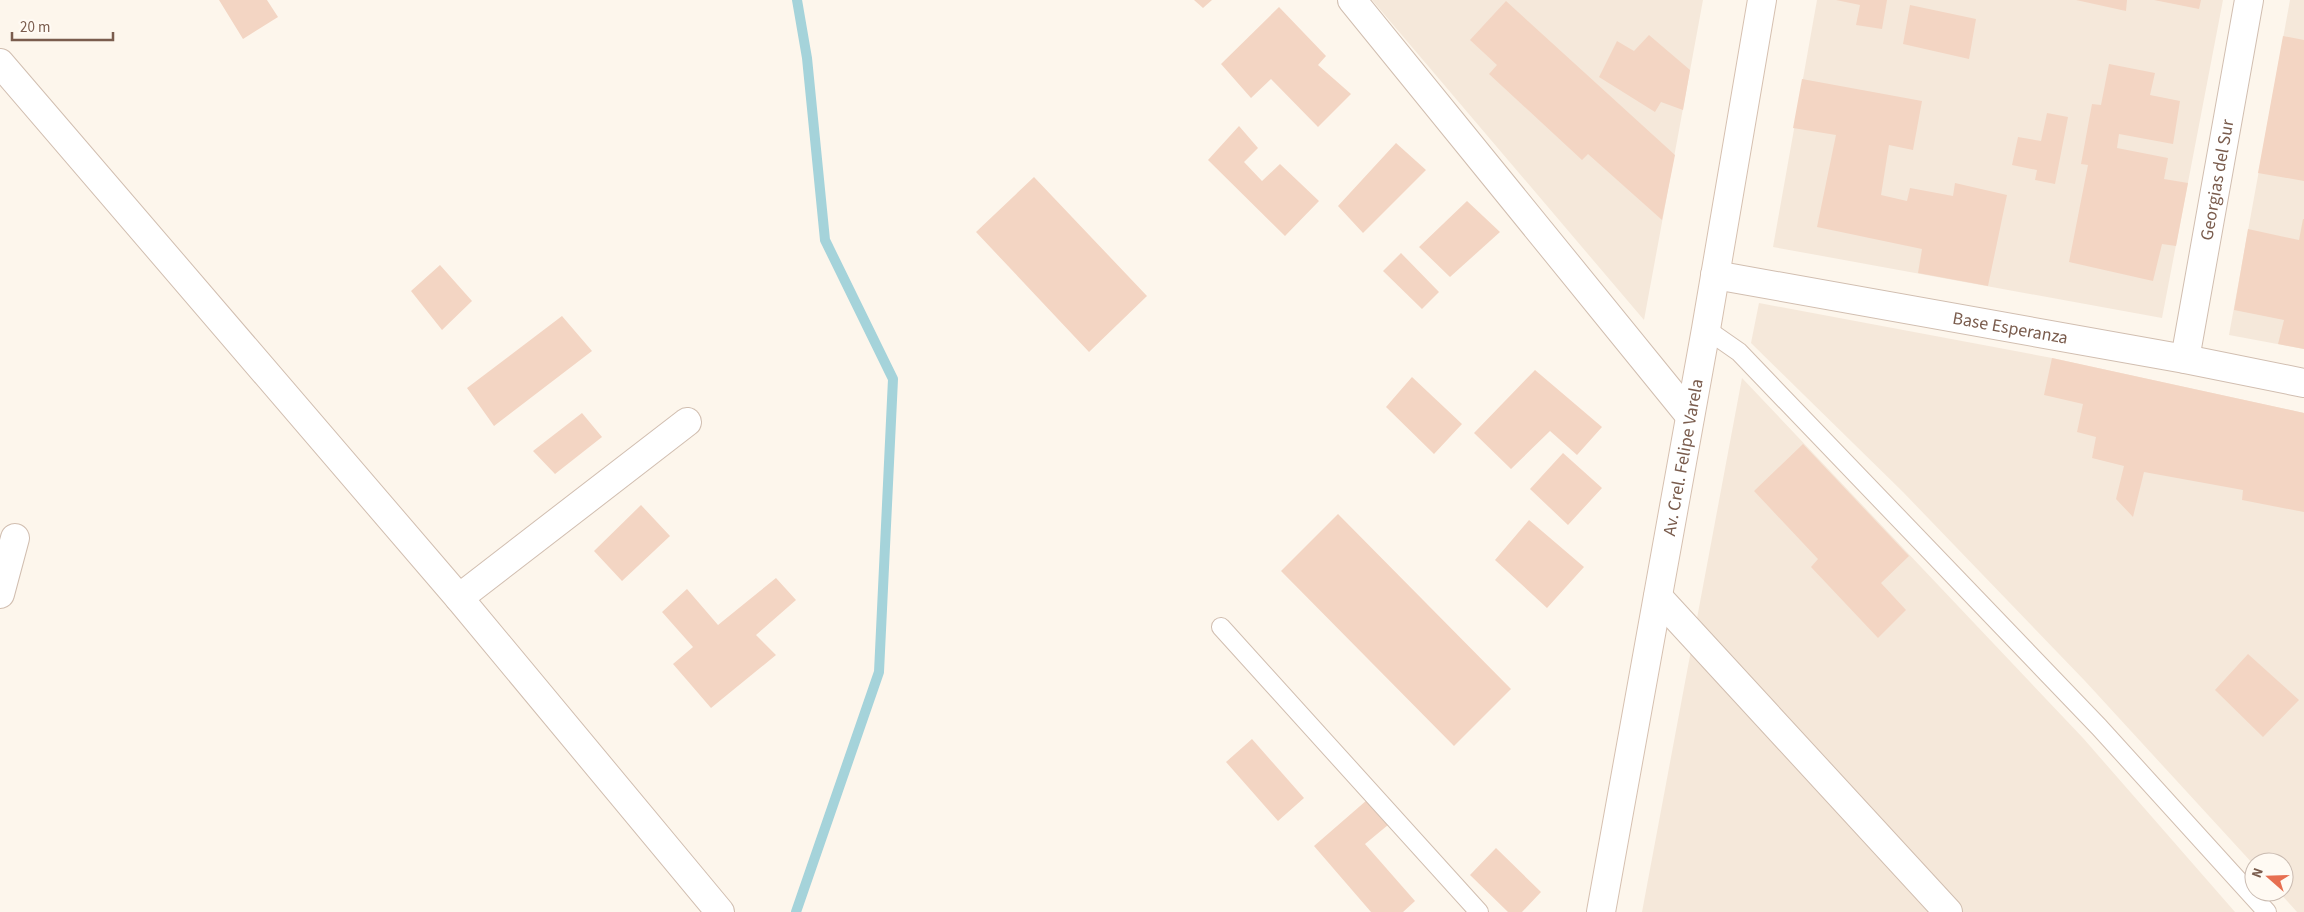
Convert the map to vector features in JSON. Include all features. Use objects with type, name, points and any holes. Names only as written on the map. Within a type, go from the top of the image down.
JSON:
[{"type":"street","points":[[1352,0],[1690,416]]},
{"type":"street","name":"Av. Crel. Felipe Varela","points":[[1601,912],[1706,329],[1762,0]]},
{"type":"street","name":"Georgias del Sur","points":[[2185,360],[2249,0]]},
{"type":"street","points":[[0,63],[460,598],[720,912]]},
{"type":"street","name":"Base Esperanza","points":[[1715,275],[2304,383]]},
{"type":"street","points":[[460,598],[687,422]]},
{"type":"street","points":[[0,594],[15,538]]},
{"type":"street","points":[[1658,597],[1948,912]]},
{"type":"lane","points":[[1706,329],[1739,352],[2099,727],[2267,912]]},
{"type":"lane","points":[[1221,627],[1479,912]]},
{"type":"shaded area","points":[[1372,0],[1703,0],[1644,320]]},
{"type":"shaded area","points":[[1817,0],[2223,0],[2162,318],[1773,247]]},
{"type":"shaded area","points":[[2290,0],[2304,0],[2304,349],[2229,335]]},
{"type":"shaded area","points":[[1759,303],[2052,358],[2304,413],[2304,912],[2297,912],[2288,902],[2294,902],[2294,852],[2244,852],[2244,854],[2085,681],[1903,492],[1751,343]]},
{"type":"shaded area","points":[[1742,378],[2083,738],[2235,912],[1642,912]]},
{"type":"building","points":[[219,0],[267,0],[278,17],[243,39]]},
{"type":"building","points":[[1194,0],[1212,0],[1203,8]]},
{"type":"building","points":[[1836,0],[1887,0],[1882,29],[1856,25],[1860,5]]},
{"type":"building","points":[[2076,0],[2127,0],[2126,11]]},
{"type":"building","points":[[2154,0],[2201,0],[2199,9]]},
{"type":"building","points":[[1506,1],[1675,155],[1662,220],[1588,154],[1582,160],[1489,74],[1497,65],[1470,40]]},
{"type":"building","points":[[1910,5],[1976,19],[1969,59],[1903,44]]},
{"type":"building","points":[[1279,7],[1326,56],[1318,65],[1351,94],[1318,127],[1271,79],[1251,98],[1221,64]]},
{"type":"building","points":[[1649,35],[1690,70],[1683,110],[1661,102],[1655,112],[1599,77],[1617,41],[1634,51]]},
{"type":"building","points":[[2283,36],[2304,40],[2304,181],[2258,173]]},
{"type":"building","points":[[2109,64],[2155,73],[2150,95],[2180,101],[2173,144],[2119,134],[2117,148],[2168,158],[2164,179],[2188,183],[2176,246],[2162,244],[2153,281],[2069,262],[2088,165],[2081,164],[2092,104],[2101,105]]},
{"type":"building","points":[[1802,79],[1922,101],[1913,150],[1889,145],[1881,195],[1907,201],[1910,188],[1953,196],[1955,183],[2007,195],[1988,286],[1918,273],[1922,249],[1817,227],[1836,135],[1793,128]]},
{"type":"building","points":[[2047,113],[2068,117],[2055,184],[2035,180],[2037,170],[2012,165],[2018,137],[2041,141]]},
{"type":"building","points":[[1239,126],[1258,148],[1244,162],[1262,181],[1280,164],[1319,201],[1285,236],[1208,160]]},
{"type":"building","points":[[1396,143],[1426,170],[1363,233],[1338,206]]},
{"type":"building","points":[[1034,177],[1147,296],[1089,352],[976,232]]},
{"type":"building","points":[[1467,201],[1500,232],[1450,277],[1419,247]]},
{"type":"building","points":[[2303,219],[2304,349],[2278,344],[2284,320],[2234,310],[2248,229],[2299,240]]},
{"type":"building","points":[[1401,253],[1439,292],[1422,309],[1383,271]]},
{"type":"building","points":[[440,265],[472,301],[442,330],[411,291]]},
{"type":"building","points":[[562,316],[592,351],[494,426],[467,388]]},
{"type":"building","points":[[2052,358],[2304,413],[2304,512],[2242,500],[2243,490],[2144,472],[2133,517],[2116,499],[2124,466],[2092,458],[2096,437],[2077,432],[2083,404],[2044,395]]},
{"type":"building","points":[[1535,370],[1602,427],[1577,455],[1550,431],[1511,469],[1474,433]]},
{"type":"building","points":[[1412,377],[1462,424],[1434,454],[1386,407]]},
{"type":"building","points":[[582,413],[602,437],[555,474],[533,451]]},
{"type":"building","points":[[1803,444],[1909,556],[1881,583],[1906,610],[1878,638],[1811,567],[1818,559],[1754,491]]},
{"type":"building","points":[[1563,453],[1602,488],[1568,525],[1530,489]]},
{"type":"building","points":[[641,505],[670,536],[622,581],[594,551]]},
{"type":"building","points":[[1338,514],[1511,689],[1454,746],[1281,571]]},
{"type":"building","points":[[1529,520],[1584,567],[1547,608],[1495,560]]},
{"type":"building","points":[[776,578],[796,600],[756,635],[776,655],[711,708],[673,664],[693,647],[662,612],[687,589],[718,625]]},
{"type":"building","points":[[2248,654],[2299,700],[2263,737],[2215,690]]},
{"type":"building","points":[[1252,739],[1304,798],[1278,821],[1226,762]]},
{"type":"building","points":[[1367,800],[1388,825],[1365,844],[1415,901],[1403,912],[1371,912],[1314,846]]},
{"type":"building","points":[[1496,848],[1541,892],[1522,912],[1508,912],[1470,875]]},
{"type":"waterway","points":[[796,912],[879,672],[893,379],[825,240],[807,58],[797,0]]}]
